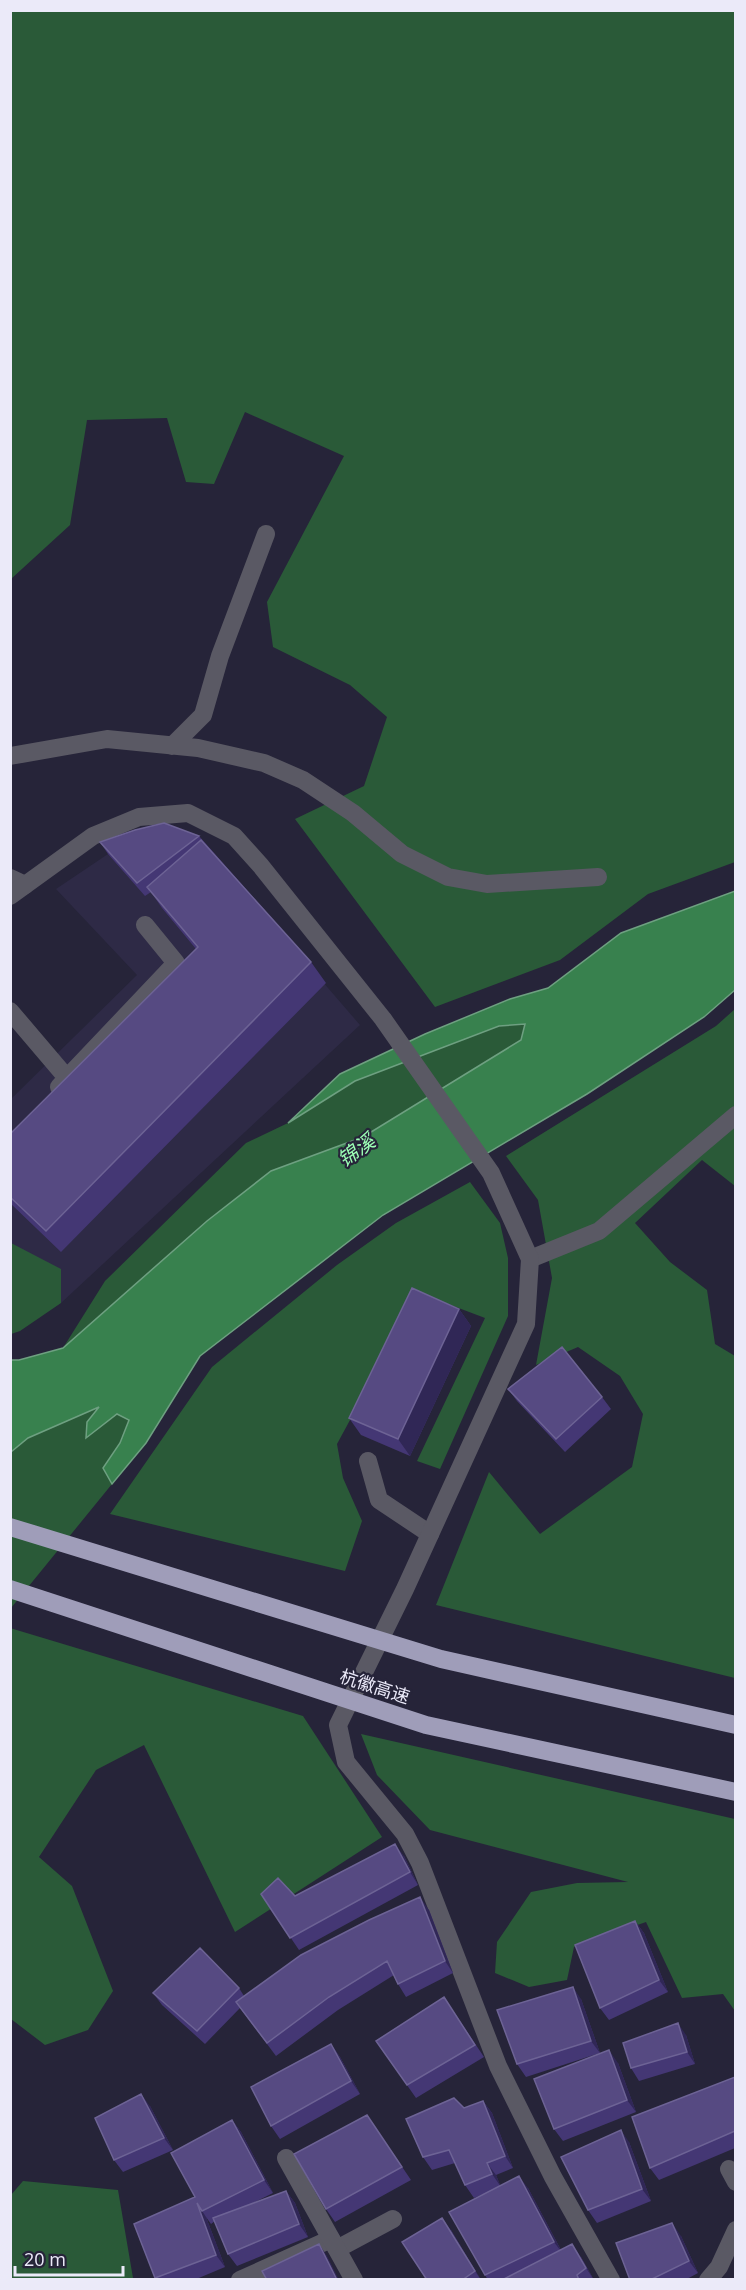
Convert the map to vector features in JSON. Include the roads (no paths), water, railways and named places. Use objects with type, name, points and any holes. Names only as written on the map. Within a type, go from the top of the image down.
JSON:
[{"type":"highway","points":[[10,1527],[441,1659],[735,1725]]},
{"type":"highway","name":"杭徽高速","points":[[10,1588],[426,1725],[735,1792]]},
{"type":"street","points":[[172,746],[203,715],[220,656],[266,534]]},
{"type":"street","points":[[10,756],[107,739],[198,748],[264,764],[303,780],[353,813],[402,854],[448,877],[487,884],[598,877]]},
{"type":"street","points":[[15,886],[93,836],[139,817],[188,813],[234,836],[261,866],[383,1019],[491,1173],[530,1259],[526,1324],[430,1534],[338,1725],[346,1762],[405,1834],[420,1863],[498,2066],[553,2177],[611,2280]]},
{"type":"street","points":[[43,1103],[176,963],[145,925]]},
{"type":"street","points":[[10,1011],[68,1078]]},
{"type":"street","points":[[530,1259],[599,1231],[735,1115]]},
{"type":"street","points":[[368,1461],[379,1500],[430,1534]]},
{"type":"street","points":[[286,2158],[354,2280]]},
{"type":"street","points":[[240,2280],[393,2219]]},
{"type":"street","points":[[708,2280],[719,2267],[735,2230]]},
{"type":"water","name":"锦溪","points":[[735,891],[735,990],[704,1017],[587,1094],[383,1215],[200,1356],[146,1443],[112,1484],[103,1468],[120,1443],[129,1420],[117,1414],[86,1438],[87,1422],[99,1407],[28,1438],[11,1452],[11,1360],[63,1348],[207,1221],[271,1171],[363,1137],[521,1040],[525,1024],[499,1026],[355,1081],[288,1123],[340,1074],[425,1034],[510,999],[548,988],[621,933]]}]
